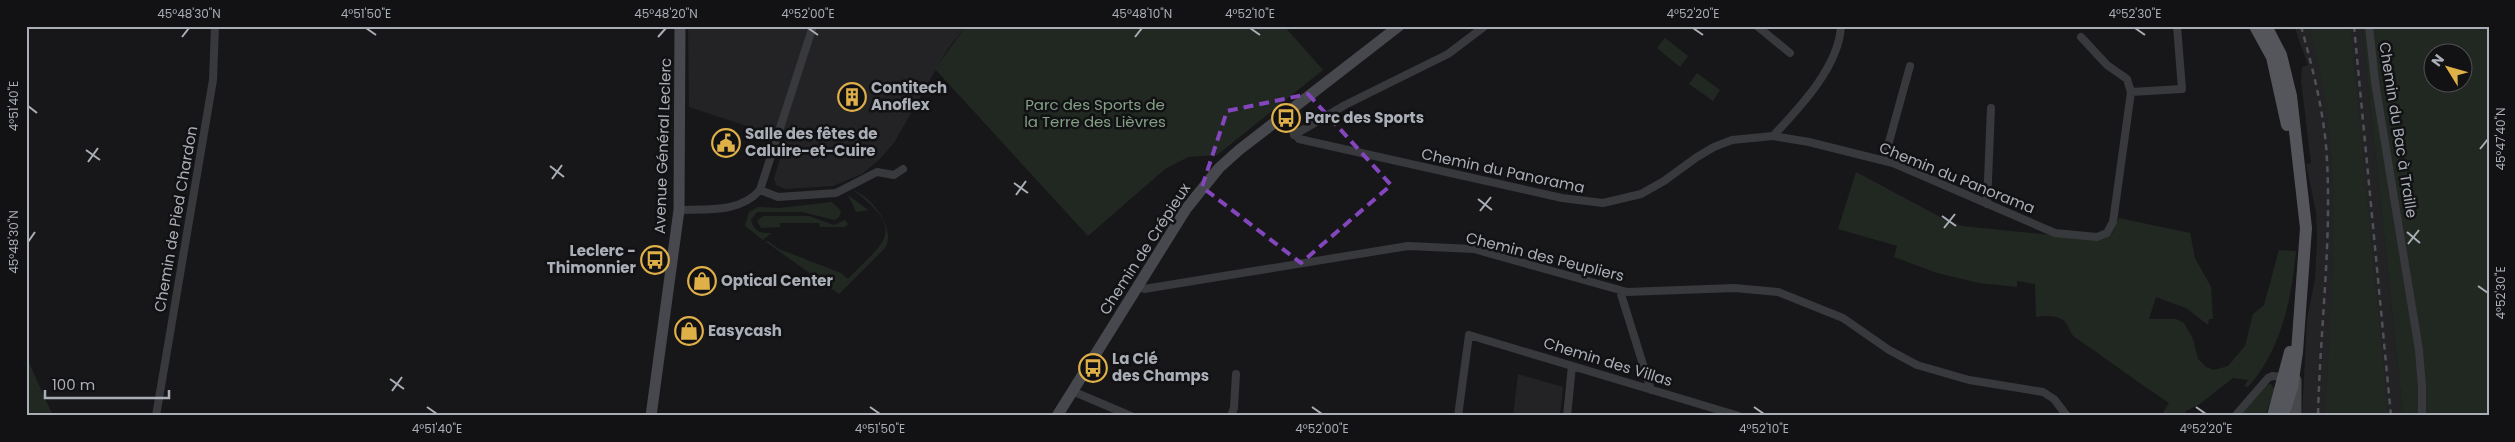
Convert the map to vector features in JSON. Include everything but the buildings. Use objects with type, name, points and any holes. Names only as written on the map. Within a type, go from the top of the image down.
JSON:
[{"type":"main road","points":[[2255,26],[2272,57],[2302,196]]},
{"type":"main road","points":[[2266,26],[2281,55],[2291,96],[2306,249],[2292,387],[2282,407],[2271,416]]},
{"type":"main road","points":[[2282,407],[2284,376],[2299,313]]},
{"type":"street","name":"Chemin de Pied Chardon","points":[[156,416],[213,80],[215,26]]},
{"type":"street","name":"Avenue Général Leclerc","points":[[651,416],[679,210],[680,26]]},
{"type":"street","points":[[679,210],[735,207],[753,198],[760,190],[813,26]]},
{"type":"street","name":"Chemin de Crépieux","points":[[1057,416],[1200,190],[1239,150],[1399,26]]},
{"type":"street","points":[[1282,117],[1294,135],[1346,105],[1448,54],[1485,26]]},
{"type":"street","points":[[1757,26],[1790,53]]},
{"type":"street","points":[[1772,136],[1802,105],[1827,66],[1837,50],[1841,26]]},
{"type":"street","points":[[2081,37],[2107,65],[2127,79],[2131,92],[2182,90],[2177,26]]},
{"type":"street","name":"Chemin du Bac à Traille","points":[[2369,26],[2375,82],[2419,350],[2422,416]]},
{"type":"street","points":[[1884,160],[1910,66]]},
{"type":"street","name":"Chemin du Panorama","points":[[1294,135],[1299,139],[1369,156],[1596,204],[1614,202],[1641,194],[1664,181],[1697,156],[1723,143],[1752,137],[1772,136],[1809,142],[1884,160],[2055,233],[2097,237],[2107,233],[2113,222],[2131,92]]},
{"type":"street","points":[[1987,204],[1991,108]]},
{"type":"street","points":[[760,190],[778,198],[836,194],[877,172],[894,175],[903,169]]},
{"type":"street","name":"Chemin des Peupliers","points":[[1138,286],[1144,289],[1414,245],[1474,249],[1620,291],[1734,288],[1778,292],[1843,318],[1889,350],[1917,365],[1969,380],[2043,392],[2054,399],[2067,416]]},
{"type":"street","points":[[1620,291],[1651,390]]},
{"type":"street","name":"Chemin des Villas","points":[[1458,416],[1469,335],[1739,416]]},
{"type":"street","points":[[2296,416],[2297,352]]},
{"type":"street","points":[[1567,416],[1572,366]]},
{"type":"street","points":[[1231,416],[1234,408],[1236,374]]},
{"type":"street","points":[[2235,416],[2268,378],[2284,376]]},
{"type":"street","points":[[1072,392],[1131,416]]},
{"type":"highlighted area","points":[[1308,94],[1391,185],[1301,263],[1202,187],[1227,111]]},
{"type":"shaded area","points":[[688,26],[966,26],[947,50],[894,143],[879,160],[862,174],[833,186],[785,189],[776,185],[774,178],[786,139],[689,107]]},
{"type":"shaded area","points":[[2294,26],[2362,26],[2403,416],[2302,416],[2307,319],[2315,279],[2317,240],[2316,212],[2306,164],[2311,163],[2301,80],[2302,67],[2308,65]]},
{"type":"shaded area","points":[[1518,374],[1563,387],[1560,416],[1513,416]]},
{"type":"green space","name":"Parc des Sports de la Terre des Lièvres","points":[[966,26],[1284,26],[1323,70],[1217,155],[1188,157],[1165,169],[1088,236],[935,69]]},
{"type":"green space","points":[[2309,26],[2350,26],[2388,416],[2325,416],[2333,269],[2333,171],[2329,123],[2321,74]]},
{"type":"green space","points":[[2362,26],[2489,26],[2489,411],[2487,416],[2403,416]]},
{"type":"green space","points":[[1665,38],[1688,56],[1680,67],[1657,48]]},
{"type":"green space","points":[[1697,73],[1720,90],[1713,101],[1689,84]]},
{"type":"green space","points":[[1856,172],[1942,218],[1962,226],[2101,240],[2112,234],[2119,218],[2190,233],[2195,258],[2211,287],[2213,319],[2209,319],[2208,325],[2186,308],[2156,297],[2149,319],[2176,319],[2184,323],[2193,339],[2198,359],[2206,367],[2214,370],[2228,366],[2245,346],[2253,314],[2264,305],[2279,250],[2296,251],[2288,305],[2277,340],[2269,357],[2248,387],[2244,386],[2248,380],[2233,378],[2200,404],[2186,411],[2184,416],[2166,416],[2163,413],[2169,403],[2073,336],[2063,320],[2051,316],[2036,317],[2035,284],[2017,281],[2017,287],[1979,283],[1937,273],[1894,257],[1897,246],[1838,229]]},
{"type":"green space","points":[[853,190],[867,199],[880,214],[888,232],[888,240],[885,248],[839,294],[766,242],[768,241],[779,249],[841,273],[848,279],[881,245],[885,235],[885,226],[880,216],[870,204]]},
{"type":"green space","points":[[848,195],[868,210],[856,212]]},
{"type":"green space","points":[[832,202],[841,211],[839,217],[835,220],[802,212],[757,212],[751,220],[754,227],[761,232],[771,233],[763,240],[745,226],[749,212],[758,207],[779,208]]},
{"type":"green space","points":[[763,216],[809,216],[834,225],[845,220],[848,224],[845,227],[820,227],[819,223],[780,223],[780,227],[761,228],[757,221]]},
{"type":"green space","points":[[26,356],[53,416],[26,416]]},
{"type":"green space","points":[[2271,384],[2275,390],[2265,416],[2240,416],[2266,385]]},
{"type":"railway","points":[[2301,26],[2313,70],[2322,115],[2328,179],[2327,247],[2318,416]]},
{"type":"railway","points":[[2354,26],[2391,416]]},
{"type":"place","name":"Contitech Anoflex","points":[[852,97]]},
{"type":"place","name":"Parc des Sports","points":[[1286,118]]},
{"type":"place","name":"Salle des fêtes de Caluire-et-Cuire","points":[[726,143]]},
{"type":"place","name":"Leclerc - Thimonnier","points":[[655,260]]},
{"type":"place","name":"Optical Center","points":[[702,281]]},
{"type":"place","name":"Easycash","points":[[689,331]]},
{"type":"place","name":"La Clé des Champs","points":[[1093,368]]}]
